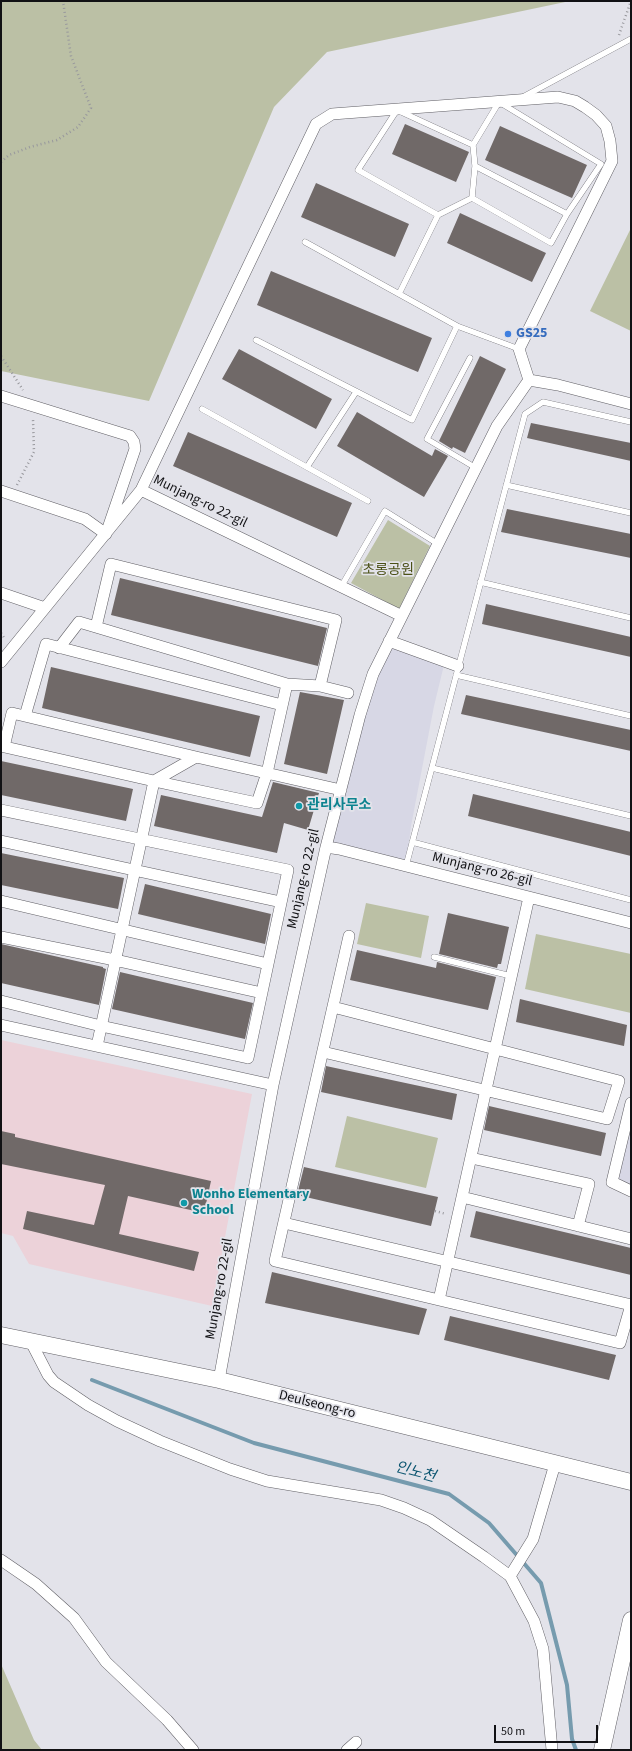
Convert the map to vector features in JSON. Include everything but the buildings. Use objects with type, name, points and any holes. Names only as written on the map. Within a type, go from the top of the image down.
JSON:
[{"type":"street","points":[[142,490],[316,124],[332,114],[558,98],[575,101],[596,115],[606,126],[610,141],[612,161],[519,349],[529,380],[558,385],[631,404]]},
{"type":"street","name":"Munjang-ro 22-gil","points":[[219,1380],[273,1085],[326,847],[360,715],[373,674],[497,426],[529,380]]},
{"type":"street","points":[[1,396],[130,436],[134,442],[135,449],[106,534],[85,519],[6,492]]},
{"type":"street","name":"Munjang-ro 22-gil","points":[[1,662],[142,490],[402,616]]},
{"type":"street","points":[[96,627],[111,564],[336,620],[320,686]]},
{"type":"street","points":[[1,592],[45,608]]},
{"type":"street","points":[[59,648],[79,622],[287,684],[320,686],[348,693]]},
{"type":"street","points":[[389,641],[457,670]]},
{"type":"street","points":[[25,716],[46,644],[282,706]]},
{"type":"street","points":[[287,684],[267,773],[257,803],[2,747],[12,713],[196,757],[267,773],[341,790]]},
{"type":"street","points":[[97,1046],[154,781],[196,757]]},
{"type":"street","points":[[1,810],[142,838],[288,870],[248,1058],[101,1026],[1,1001]]},
{"type":"street","points":[[1,841],[281,902]]},
{"type":"street","name":"Munjang-ro 26-gil","points":[[326,847],[631,923]]},
{"type":"street","points":[[439,1300],[529,897]]},
{"type":"street","points":[[1,901],[268,964]]},
{"type":"street","points":[[284,1223],[631,1305],[620,1343],[275,1261],[349,936]]},
{"type":"street","points":[[1,937],[115,960],[262,993]]},
{"type":"street","points":[[323,1052],[607,1119],[619,1081],[333,1007]]},
{"type":"street","points":[[1,1025],[273,1085]]},
{"type":"street","points":[[631,1103],[612,1182],[631,1191]]},
{"type":"street","points":[[471,1158],[590,1184],[578,1226]]},
{"type":"street","points":[[462,1197],[631,1239]]},
{"type":"street","name":"Deulseong-ro","points":[[1,1335],[219,1380],[631,1482]]},
{"type":"street","points":[[32,1342],[48,1375],[54,1382],[88,1405],[117,1421],[160,1441],[230,1469],[252,1476],[381,1500],[404,1508],[430,1520],[484,1557],[512,1572],[534,1621],[543,1649],[552,1750]]},
{"type":"street","points":[[512,1572],[533,1540],[555,1464]]},
{"type":"street","points":[[1,1560],[36,1584],[74,1618],[106,1662],[167,1720],[194,1750]]},
{"type":"street","points":[[602,1750],[631,1624]]},
{"type":"street","points":[[347,1750],[356,1742]]},
{"type":"lane","points":[[515,101],[631,39]]},
{"type":"lane","points":[[499,102],[601,164],[567,214],[551,243],[472,198],[475,166],[473,145],[499,102]]},
{"type":"lane","points":[[438,215],[358,170],[397,110],[473,145]]},
{"type":"lane","points":[[475,166],[567,214]]},
{"type":"lane","points":[[399,294],[438,215],[472,198]]},
{"type":"lane","points":[[306,242],[457,326],[519,349]]},
{"type":"lane","points":[[256,340],[412,420],[457,326]]},
{"type":"lane","points":[[470,358],[427,439],[476,468]]},
{"type":"lane","points":[[307,467],[356,392]]},
{"type":"lane","points":[[406,866],[525,414],[543,402],[631,422]]},
{"type":"lane","points":[[202,409],[368,500]]},
{"type":"lane","points":[[506,485],[631,513]]},
{"type":"lane","points":[[341,587],[385,511],[438,544]]},
{"type":"lane","points":[[480,582],[631,618]]},
{"type":"lane","points":[[457,670],[631,716]]},
{"type":"lane","points":[[432,768],[631,816]]},
{"type":"lane","points":[[412,842],[631,900]]},
{"type":"lane","points":[[434,957],[511,976]]},
{"type":"path","points":[[1,162],[9,155],[30,147],[57,140],[78,127],[91,108],[71,56],[63,1]]},
{"type":"path","points":[[614,48],[626,19],[631,1]]},
{"type":"path","points":[[1,356],[21,385],[33,413],[34,452],[22,476],[6,492]]},
{"type":"shaded area","points":[[389,641],[445,661],[434,706],[411,826],[406,866],[326,847],[360,715]]},
{"type":"shaded area","points":[[1,1040],[252,1094],[212,1306],[29,1264],[13,1236],[1,1233]]},
{"type":"shaded area","points":[[631,1103],[631,1191],[612,1182]]},
{"type":"green space","points":[[1,1],[570,1],[327,52],[274,107],[149,401],[1,371]]},
{"type":"green space","points":[[631,228],[631,331],[590,311]]},
{"type":"green space","name":"초롱공원","points":[[388,520],[430,546],[399,609],[351,583]]},
{"type":"green space","points":[[366,903],[429,916],[421,958],[357,944]]},
{"type":"green space","points":[[536,934],[631,954],[631,1013],[525,989]]},
{"type":"green space","points":[[347,1116],[438,1138],[426,1188],[335,1167]]},
{"type":"green space","points":[[1,1664],[34,1740],[42,1750],[1,1750]]},
{"type":"waterway","name":"인노천","points":[[92,1380],[254,1443],[449,1494],[489,1523],[541,1583],[567,1685],[572,1739],[576,1750]]},
{"type":"place","name":"GS25","points":[[508,334]]},
{"type":"place","name":"관리사무소","points":[[299,806]]},
{"type":"place","name":"Wonho Elementary School","points":[[184,1203]]}]
